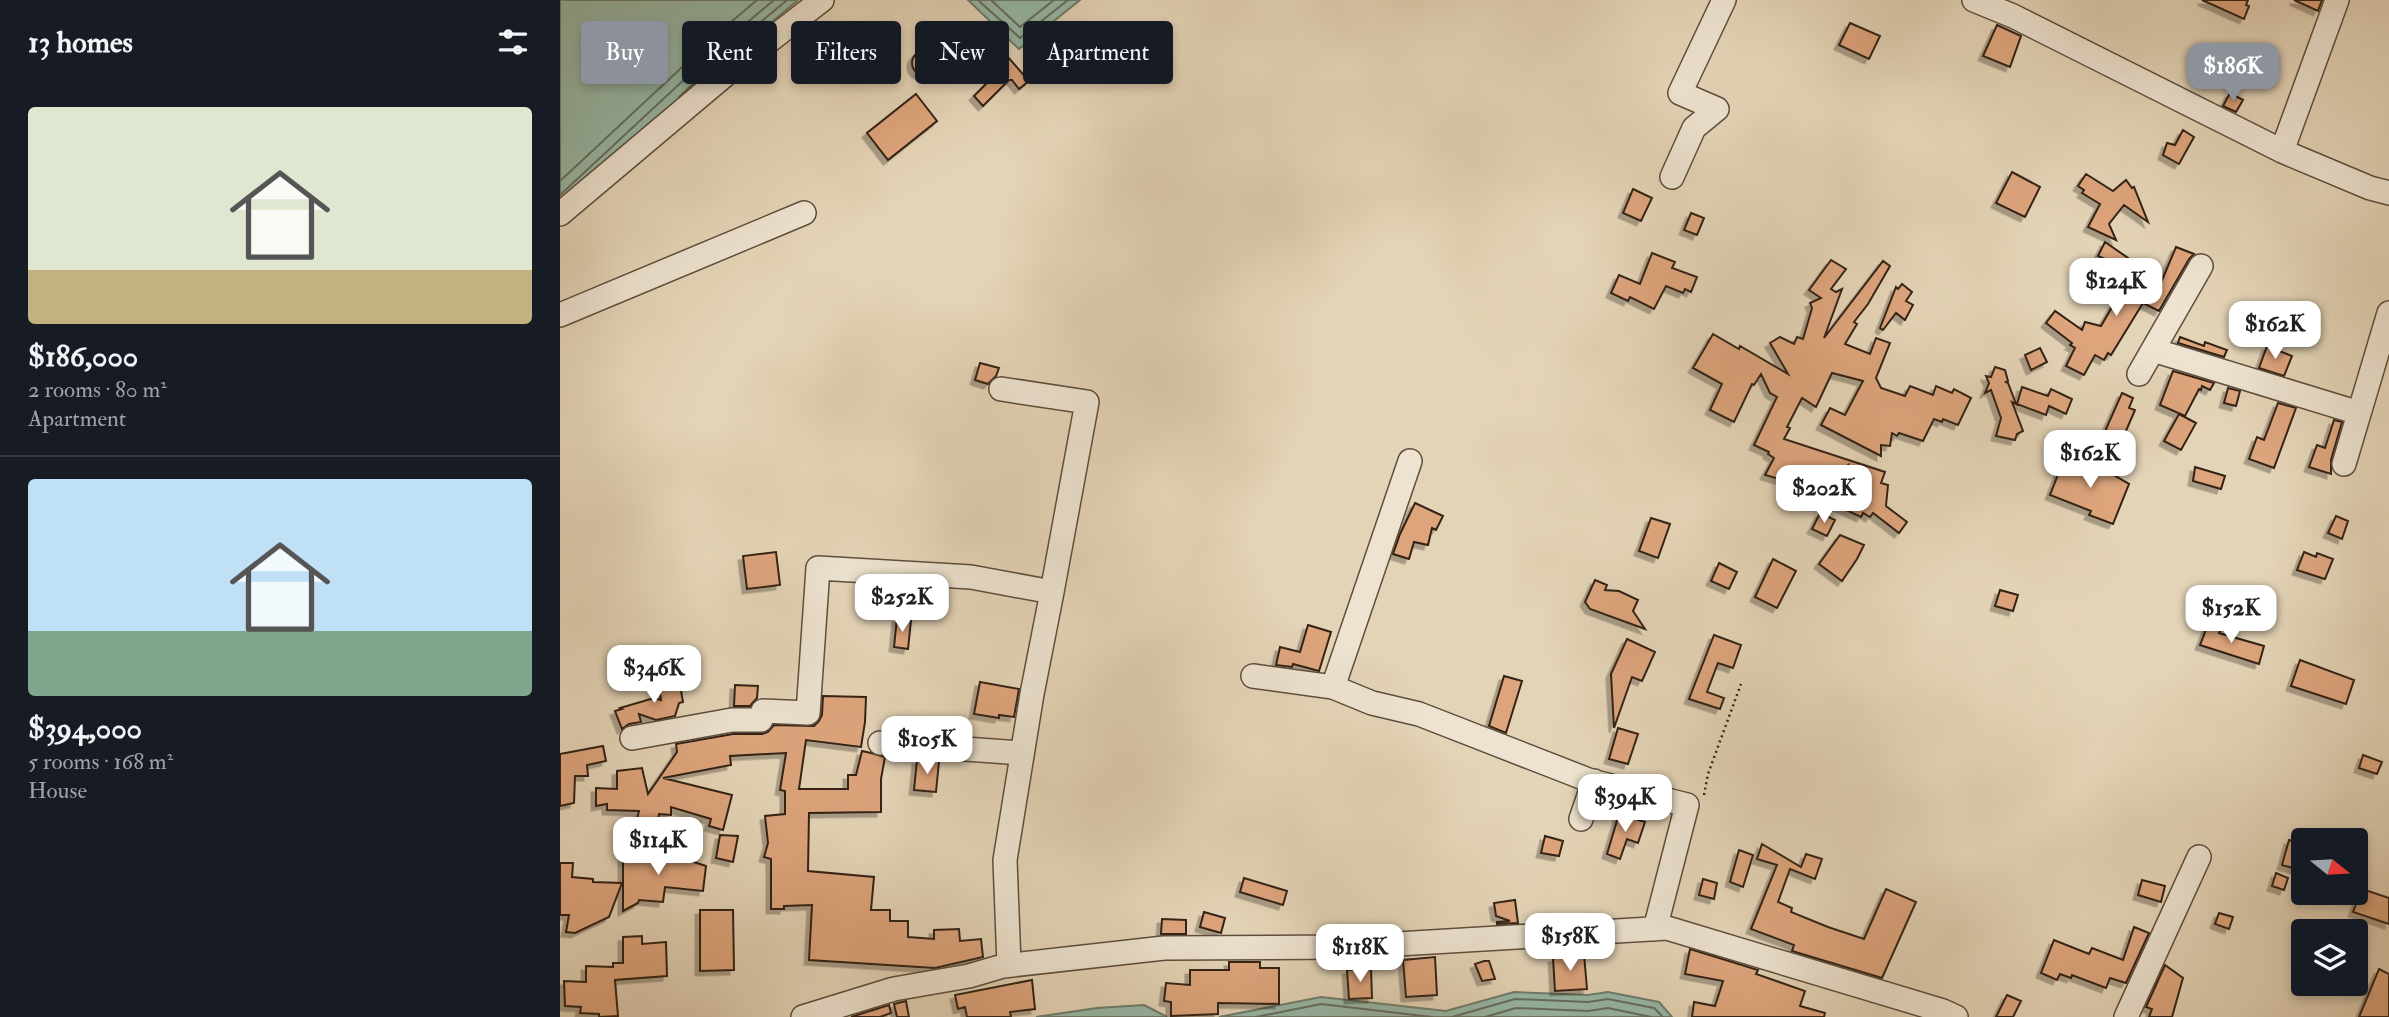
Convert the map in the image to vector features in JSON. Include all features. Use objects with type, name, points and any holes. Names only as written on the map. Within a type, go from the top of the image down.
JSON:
[{"type":"street","points":[[560,214],[725,75],[822,0]]},
{"type":"street","points":[[1672,177],[1694,128],[1717,109],[1680,93],[1724,0]]},
{"type":"street","points":[[1974,0],[2016,8],[2282,151],[2370,188],[2389,193]]},
{"type":"street","points":[[2282,151],[2337,0]]},
{"type":"street","points":[[560,315],[804,213]]},
{"type":"street","points":[[2139,374],[2201,266]]},
{"type":"street","points":[[2344,464],[2389,313]]},
{"type":"street","points":[[2153,350],[2359,413]]},
{"type":"street","points":[[1001,389],[1087,402],[1022,753],[1005,860],[1009,965]]},
{"type":"street","points":[[1333,687],[1410,461]]},
{"type":"street","points":[[632,738],[732,720],[761,720],[763,711],[808,713],[818,568],[971,577],[1052,592]]},
{"type":"street","points":[[1253,676],[1333,687],[1372,703],[1419,714],[1594,781],[1687,805],[1655,929]]},
{"type":"street","points":[[880,743],[1022,753]]},
{"type":"street","points":[[1581,819],[1594,781]]},
{"type":"street","points":[[2126,1017],[2199,857]]},
{"type":"street","points":[[803,1017],[894,989],[969,976],[1009,965],[1164,948],[1347,947],[1667,928],[1956,1017]]},
{"type":"path","points":[[1687,805],[1701,811],[1708,774],[1741,684]]},
{"type":"water","points":[[560,0],[798,0],[773,21],[682,21],[682,84],[702,84],[560,216]]},
{"type":"water","points":[[968,0],[1080,0],[1054,21],[1023,21],[1023,46],[1019,49],[1009,39],[1009,21],[990,21]]},
{"type":"water","points":[[1514,992],[1588,995],[1608,992],[1659,1002],[1672,1017],[1219,1017],[1321,997],[1446,1011]]},
{"type":"water","points":[[1144,1005],[1167,1017],[1036,1017],[1097,1008]]},
{"type":"building","points":[[2202,0],[2248,0],[2246,5],[2249,6],[2244,19]]},
{"type":"building","points":[[2294,0],[2322,0],[2318,11]]},
{"type":"building","points":[[1850,23],[1880,36],[1869,59],[1839,45]]},
{"type":"building","points":[[1997,25],[2021,36],[2010,67],[1983,56]]},
{"type":"building","points":[[915,54],[915,72],[912,63]]},
{"type":"building","points":[[1009,58],[1023,74],[1023,84],[1025,84],[1019,89],[1009,80]]},
{"type":"building","points":[[986,84],[1005,84],[983,106],[974,96]]},
{"type":"building","points":[[2230,93],[2243,100],[2236,112],[2223,106]]},
{"type":"building","points":[[916,94],[937,121],[888,160],[867,133]]},
{"type":"building","points":[[2183,130],[2194,137],[2179,164],[2163,155],[2167,143],[2175,145]]},
{"type":"building","points":[[2012,172],[2040,187],[2025,217],[1996,203]]},
{"type":"building","points":[[2086,174],[2113,191],[2126,180],[2134,187],[2148,222],[2124,205],[2109,224],[2116,240],[2088,227],[2100,204],[2082,193],[2084,190],[2078,186]]},
{"type":"building","points":[[1633,189],[1652,198],[1641,221],[1623,213]]},
{"type":"building","points":[[1691,213],[1704,218],[1697,235],[1684,230]]},
{"type":"building","points":[[2105,242],[2144,269],[2141,275],[2098,256]]},
{"type":"building","points":[[2176,247],[2194,254],[2159,311],[2143,303],[2111,355],[2108,353],[2104,360],[2095,355],[2084,375],[2066,366],[2075,348],[2046,323],[2055,311],[2082,330],[2085,322],[2101,326],[2126,283],[2146,295],[2150,288],[2157,292]]},
{"type":"building","points":[[1652,253],[1675,262],[1672,268],[1697,277],[1691,292],[1685,289],[1683,293],[1666,286],[1654,309],[1630,297],[1628,301],[1611,293],[1619,275],[1640,284]]},
{"type":"building","points":[[1831,260],[1846,269],[1831,289],[1836,292],[1842,289],[1824,338],[1883,261],[1890,266],[1854,322],[1857,324],[1845,344],[1870,354],[1876,338],[1890,343],[1876,378],[1881,388],[1905,396],[1910,386],[1933,395],[1936,386],[1952,393],[1954,389],[1971,398],[1958,425],[1943,419],[1942,422],[1934,419],[1923,441],[1892,433],[1890,446],[1881,445],[1881,456],[1821,425],[1830,408],[1845,415],[1863,381],[1832,373],[1816,407],[1802,398],[1784,439],[1885,472],[1881,483],[1888,485],[1886,506],[1907,522],[1899,533],[1873,513],[1870,517],[1863,513],[1861,517],[1833,504],[1848,465],[1823,482],[1814,468],[1808,484],[1801,481],[1800,485],[1765,475],[1774,458],[1769,452],[1754,445],[1777,397],[1770,393],[1761,374],[1754,385],[1752,384],[1734,422],[1710,410],[1722,384],[1693,368],[1713,334],[1739,349],[1740,346],[1788,374],[1770,343],[1780,337],[1794,344],[1797,337],[1803,339],[1812,308],[1810,303],[1821,298],[1809,290]]},
{"type":"building","points":[[1902,284],[1912,292],[1906,301],[1913,305],[1905,320],[1896,313],[1883,330],[1880,328],[1896,287],[1898,289]]},
{"type":"building","points":[[2180,337],[2204,346],[2205,342],[2227,350],[2224,357],[2178,343]]},
{"type":"building","points":[[2267,346],[2292,356],[2284,376],[2259,368]]},
{"type":"building","points":[[2040,348],[2047,362],[2031,370],[2025,355]]},
{"type":"building","points":[[980,363],[999,368],[988,384],[975,380]]},
{"type":"building","points":[[1995,367],[2005,370],[2006,382],[2016,404],[2012,402],[2023,431],[2017,434],[2015,440],[1996,436],[2001,418],[1991,390],[1985,393],[1989,383],[1986,376],[1991,377]]},
{"type":"building","points":[[2173,371],[2214,383],[2210,390],[2202,386],[2201,390],[2199,389],[2185,416],[2160,405]]},
{"type":"building","points":[[2022,387],[2048,396],[2051,389],[2072,399],[2066,414],[2049,406],[2046,415],[2017,404]]},
{"type":"building","points":[[2228,388],[2240,391],[2236,406],[2224,403]]},
{"type":"building","points":[[2122,393],[2133,398],[2129,408],[2135,410],[2122,440],[2111,444],[2106,429]]},
{"type":"building","points":[[2278,403],[2296,408],[2274,468],[2249,459],[2257,437],[2264,440]]},
{"type":"building","points":[[2179,414],[2196,423],[2181,450],[2164,441]]},
{"type":"building","points":[[2334,420],[2342,422],[2331,460],[2331,474],[2309,467],[2317,445],[2325,448]]},
{"type":"building","points":[[2068,457],[2103,472],[2105,470],[2129,484],[2113,524],[2089,515],[2091,511],[2050,495]]},
{"type":"building","points":[[2195,467],[2225,476],[2221,489],[2193,481]]},
{"type":"building","points":[[1415,503],[1443,516],[1436,530],[1432,528],[1428,545],[1414,542],[1409,559],[1393,554]]},
{"type":"building","points":[[1820,513],[1835,520],[1827,536],[1812,529]]},
{"type":"building","points":[[2336,516],[2348,521],[2342,539],[2328,533]]},
{"type":"building","points":[[1651,518],[1670,524],[1658,558],[1639,551]]},
{"type":"building","points":[[1840,535],[1864,545],[1842,581],[1819,564]]},
{"type":"building","points":[[776,552],[780,585],[747,589],[743,556]]},
{"type":"building","points":[[2304,552],[2333,559],[2325,579],[2297,570]]},
{"type":"building","points":[[1773,559],[1796,571],[1777,608],[1755,597]]},
{"type":"building","points":[[1719,563],[1737,572],[1729,589],[1711,581]]},
{"type":"building","points":[[1595,580],[1607,585],[1605,590],[1619,591],[1638,600],[1633,611],[1645,629],[1590,609],[1585,602]]},
{"type":"building","points":[[2000,590],[2018,595],[2013,611],[1995,606]]},
{"type":"building","points":[[897,618],[911,620],[908,649],[894,647]]},
{"type":"building","points":[[2209,622],[2222,627],[2219,633],[2264,646],[2259,664],[2200,645]]},
{"type":"building","points":[[1308,625],[1331,632],[1319,671],[1293,664],[1292,667],[1276,665],[1280,647],[1300,652]]},
{"type":"building","points":[[1714,635],[1741,645],[1733,668],[1718,663],[1707,692],[1724,698],[1720,709],[1689,699]]},
{"type":"building","points":[[1627,639],[1655,652],[1642,681],[1632,677],[1614,728],[1611,674]]},
{"type":"building","points":[[2300,660],[2354,680],[2346,704],[2291,686]]},
{"type":"building","points":[[1504,676],[1522,681],[1506,733],[1489,726]]},
{"type":"building","points":[[679,679],[683,702],[679,703],[675,716],[656,720],[639,714],[641,722],[629,724],[622,729],[615,711],[654,698],[661,700],[658,682]]},
{"type":"building","points":[[980,682],[1019,689],[1014,717],[999,715],[999,718],[974,714]]},
{"type":"building","points":[[735,685],[758,686],[757,698],[750,706],[734,706]]},
{"type":"building","points":[[823,696],[866,697],[861,747],[806,740],[799,789],[848,789],[848,775],[856,775],[862,751],[871,753],[885,757],[881,779],[881,812],[809,813],[808,871],[874,877],[871,910],[890,910],[890,921],[908,921],[908,937],[934,939],[934,930],[959,929],[960,941],[981,939],[983,957],[935,968],[809,960],[812,905],[771,909],[771,859],[764,857],[768,843],[765,816],[785,814],[785,791],[780,790],[786,753],[730,756],[731,765],[663,778],[732,795],[723,830],[709,826],[711,819],[671,807],[671,815],[659,814],[656,831],[635,827],[639,811],[607,810],[607,804],[596,806],[596,788],[617,789],[617,771],[642,768],[648,794],[677,752],[676,744],[733,734],[762,734],[774,725],[814,726],[822,715]]},
{"type":"building","points":[[1618,728],[1638,734],[1628,764],[1609,759]]},
{"type":"building","points":[[603,746],[606,761],[587,765],[588,776],[575,776],[574,803],[560,806],[560,754]]},
{"type":"building","points":[[2363,755],[2382,762],[2377,774],[2359,768]]},
{"type":"building","points":[[917,760],[939,761],[936,792],[914,790]]},
{"type":"building","points":[[1619,814],[1645,822],[1638,843],[1627,839],[1620,859],[1607,854]]},
{"type":"building","points":[[720,835],[738,836],[733,862],[716,858]]},
{"type":"building","points":[[1545,836],[1563,841],[1559,856],[1541,853]]},
{"type":"building","points":[[2289,840],[2291,841],[2291,868],[2282,865]]},
{"type":"building","points":[[1762,844],[1801,867],[1806,854],[1822,859],[1815,879],[1790,869],[1778,902],[1792,908],[1791,912],[1828,927],[1864,939],[1886,889],[1916,902],[1882,978],[1792,951],[1794,945],[1751,929],[1777,865],[1757,859]]},
{"type":"building","points":[[1739,850],[1753,855],[1743,887],[1730,882]]},
{"type":"building","points":[[623,853],[669,854],[706,866],[703,891],[665,887],[663,902],[639,900],[623,911]]},
{"type":"building","points":[[560,863],[573,863],[572,877],[593,879],[593,882],[622,883],[609,917],[575,933],[566,932],[569,915],[560,915]]},
{"type":"building","points":[[2276,873],[2288,878],[2284,890],[2272,886]]},
{"type":"building","points":[[1244,878],[1287,891],[1283,905],[1240,892]]},
{"type":"building","points":[[1703,879],[1717,883],[1714,899],[1699,895]]},
{"type":"building","points":[[2142,880],[2165,886],[2161,902],[2138,895]]},
{"type":"building","points":[[2368,891],[2389,898],[2389,924],[2353,912],[2356,905],[2368,905]]},
{"type":"building","points":[[1515,900],[1518,923],[1497,924],[1510,921],[1496,916],[1494,903]]},
{"type":"building","points":[[700,910],[733,910],[734,970],[700,971]]},
{"type":"building","points":[[1204,912],[1225,918],[1221,933],[1200,927]]},
{"type":"building","points":[[2219,913],[2233,917],[2229,929],[2215,924]]},
{"type":"building","points":[[1162,919],[1186,920],[1186,934],[1161,934]]},
{"type":"building","points":[[2134,927],[2149,933],[2126,983],[2110,978],[2106,988],[2072,975],[2071,978],[2060,974],[2057,980],[2041,973],[2054,940],[2089,954],[2092,948],[2123,960]]},
{"type":"building","points":[[642,936],[642,944],[666,942],[667,976],[615,980],[618,1016],[599,1017],[599,1014],[580,1013],[581,1007],[565,1006],[564,981],[586,982],[586,966],[613,967],[613,963],[623,963],[623,937]]},
{"type":"building","points":[[1690,949],[1758,970],[1756,974],[1805,991],[1800,1006],[1825,1013],[1824,1017],[1692,1017],[1694,1002],[1715,1006],[1723,981],[1685,974]]},
{"type":"building","points":[[1584,954],[1587,989],[1555,991],[1553,958]]},
{"type":"building","points":[[1435,957],[1437,995],[1406,997],[1403,960]]},
{"type":"building","points":[[1489,961],[1495,979],[1482,981],[1475,964]]},
{"type":"building","points":[[1229,962],[1260,962],[1260,968],[1279,968],[1279,1004],[1218,1003],[1218,1014],[1171,1016],[1171,1002],[1164,1001],[1166,983],[1190,985],[1190,970],[1229,970]]},
{"type":"building","points":[[2165,965],[2183,978],[2172,1017],[2149,1017],[2152,1009],[2146,1007]]},
{"type":"building","points":[[1371,969],[1372,998],[1349,999],[1347,970]]},
{"type":"building","points":[[2379,969],[2389,974],[2389,1017],[2359,1017]]},
{"type":"building","points":[[1032,980],[1035,1009],[1010,1012],[1011,1017],[967,1017],[965,1007],[958,1009],[955,995]]},
{"type":"building","points":[[2007,995],[2021,1001],[2013,1017],[1996,1017]]},
{"type":"building","points":[[906,1001],[909,1017],[897,1017],[894,1004]]},
{"type":"building","points":[[889,1005],[891,1013],[880,1017],[851,1017]]}]
